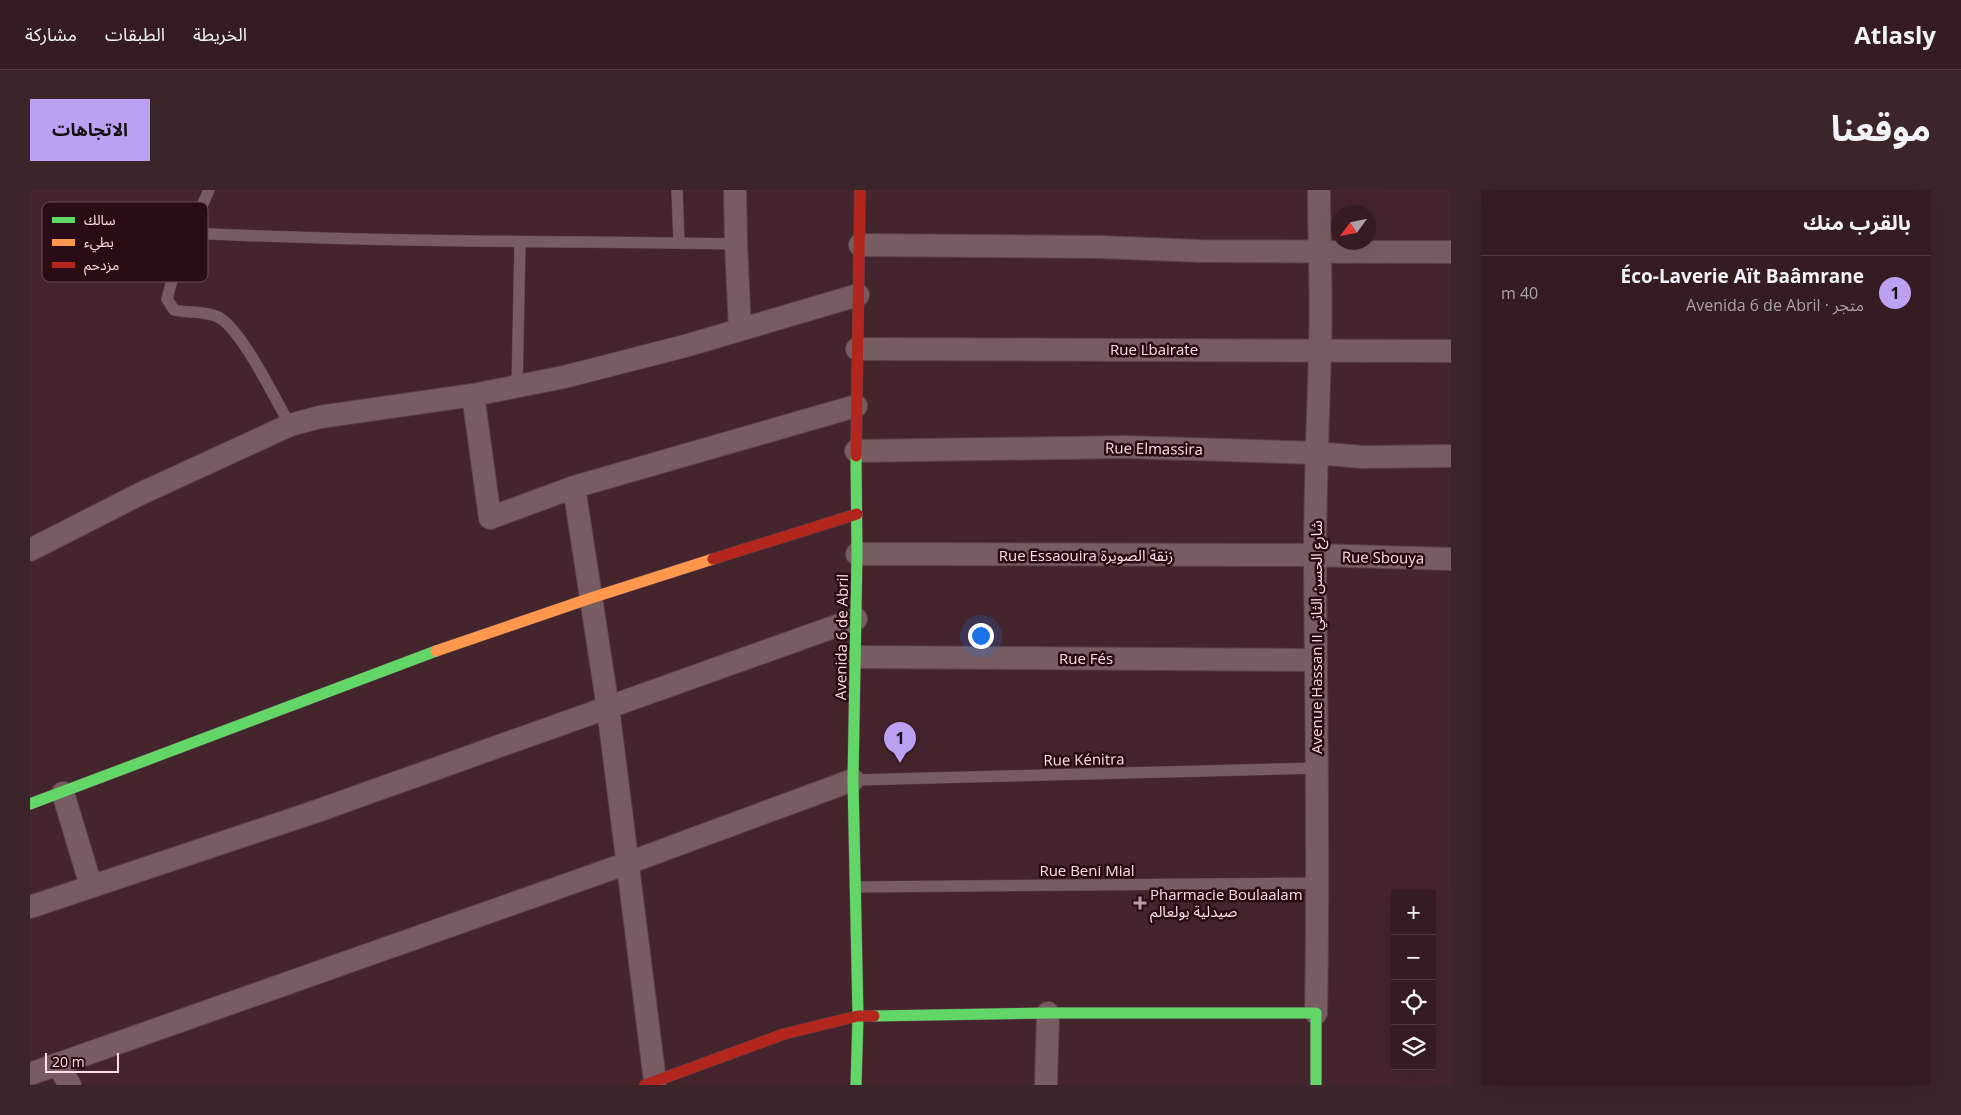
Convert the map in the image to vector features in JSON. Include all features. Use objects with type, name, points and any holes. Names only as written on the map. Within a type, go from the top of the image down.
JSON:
[{"type":"street","points":[[735,190],[740,330]]},
{"type":"street","name":"Avenida 6 de Abril","points":[[856,1085],[858,1016],[853,780],[856,657],[856,406],[860,190]]},
{"type":"street","name":"Avenue Hassan II شارع الحسن الثاني","points":[[1316,1085],[1318,883],[1315,555],[1316,453],[1320,352],[1321,252],[1319,190]]},
{"type":"street","points":[[860,245],[1321,252],[1451,252]]},
{"type":"street","points":[[30,550],[140,494],[290,425],[320,417],[517,388],[624,362],[858,295]]},
{"type":"street","name":"Rue Lbairate","points":[[857,349],[1451,351]]},
{"type":"street","points":[[472,395],[490,518],[574,487],[856,406]]},
{"type":"street","name":"Rue Elmassira","points":[[856,451],[1126,447],[1316,453],[1363,457],[1451,456]]},
{"type":"street","points":[[574,487],[608,708],[628,863],[650,1083],[784,1034],[858,1016],[1048,1013],[1316,1013]]},
{"type":"street","points":[[30,804],[63,794],[422,656],[591,598],[856,514]]},
{"type":"street","name":"Rue Essaouira زنقة الصويرة","points":[[857,554],[1315,555]]},
{"type":"street","name":"Rue Sbouya","points":[[1315,555],[1451,559]]},
{"type":"street","points":[[30,907],[317,812],[856,619]]},
{"type":"street","name":"Rue Fés","points":[[856,657],[1316,660]]},
{"type":"street","points":[[30,1074],[628,863],[853,780]]},
{"type":"street","points":[[63,794],[91,886]]},
{"type":"street","points":[[1046,1085],[1048,1013]]},
{"type":"street","points":[[57,1064],[70,1085]]},
{"type":"lane","points":[[203,202],[208,190]]},
{"type":"lane","points":[[676,190],[678,243]]},
{"type":"lane","points":[[208,234],[520,243],[736,244]]},
{"type":"lane","points":[[517,388],[520,243]]},
{"type":"lane","points":[[171,282],[167,299],[169,305],[174,310],[216,316],[226,322],[244,344],[290,425]]},
{"type":"lane","name":"Rue Kénitra","points":[[853,780],[1316,768]]},
{"type":"lane","name":"Rue Beni Mial","points":[[856,887],[1318,883]]},
{"type":"traffic: fast","points":[[856,456],[857,554],[853,780],[858,1016],[856,1085]]},
{"type":"traffic: fast","points":[[30,804],[436,651]]},
{"type":"traffic: fast","points":[[874,1016],[1048,1013],[1316,1013],[1316,1085]]},
{"type":"traffic: slow","points":[[436,651],[713,559]]},
{"type":"traffic: jam","points":[[856,456],[860,190]]},
{"type":"traffic: jam","points":[[713,559],[857,514]]},
{"type":"traffic: jam","points":[[645,1085],[784,1034],[858,1016],[874,1016]]},
{"type":"place","name":"Éco-Laverie Aït Baâmrane","points":[[900,763]]},
{"type":"place","name":"Pharmacie Boulaalam صيدلية بولعالم","points":[[1140,903]]}]
